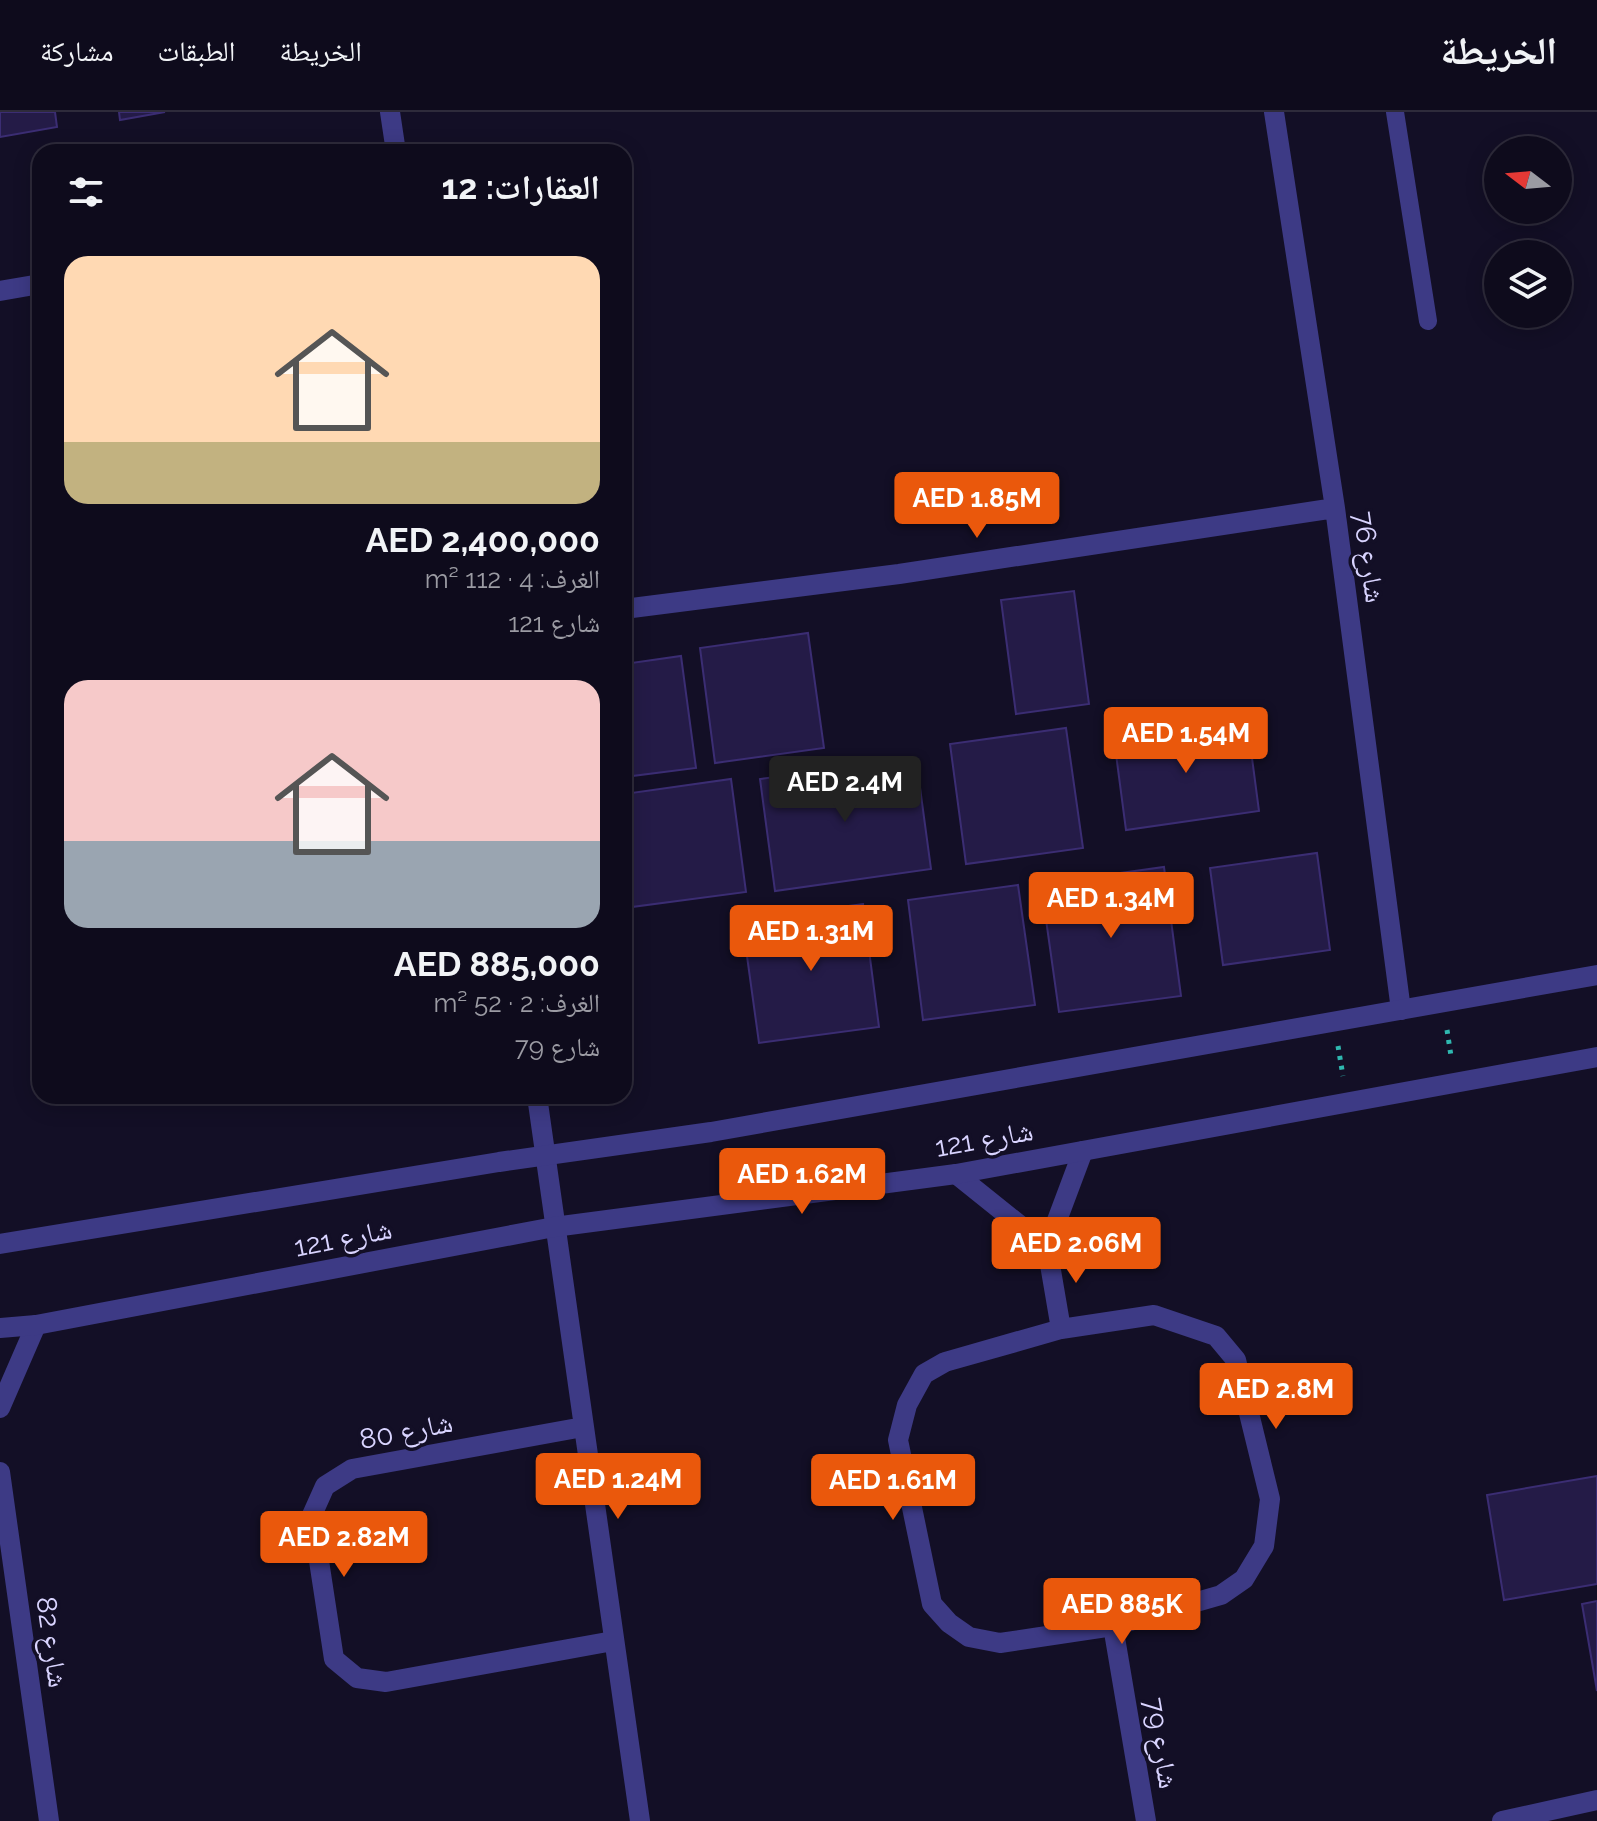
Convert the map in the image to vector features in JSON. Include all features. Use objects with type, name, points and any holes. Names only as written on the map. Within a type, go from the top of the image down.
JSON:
[{"type":"street","points":[[390,112],[395,144]]},
{"type":"street","name":"شارع 76","points":[[1274,112],[1335,508],[1401,1010]]},
{"type":"street","points":[[0,291],[32,285]]},
{"type":"street","points":[[632,608],[899,574],[1335,508]]},
{"type":"street","name":"شارع 121","points":[[0,1244],[545,1155],[711,1132],[1597,975]]},
{"type":"street","name":"شارع 121","points":[[0,1328],[36,1325],[554,1227],[956,1174],[1597,1057]]},
{"type":"street","points":[[538,1104],[640,1821]]},
{"type":"street","points":[[1061,1329],[1047,1247],[1083,1151]]},
{"type":"street","points":[[956,1174],[1047,1247]]},
{"type":"street","points":[[1154,1315],[1216,1336],[1236,1360],[1270,1499],[1264,1546],[1244,1579],[1221,1595],[1113,1626],[1000,1643],[969,1637],[949,1623],[932,1604],[898,1440],[907,1405],[924,1374],[945,1362],[1061,1329],[1154,1315]]},
{"type":"street","points":[[0,1408],[36,1325]]},
{"type":"street","name":"شارع 80","points":[[583,1427],[352,1469],[325,1486],[312,1515],[334,1659],[357,1678],[386,1682],[613,1641]]},
{"type":"street","name":"شارع 82","points":[[0,1472],[49,1821]]},
{"type":"street","name":"شارع 79","points":[[1113,1626],[1146,1821]]},
{"type":"street","points":[[1502,1821],[1597,1800]]},
{"type":"lane","points":[[1395,112],[1428,321]]},
{"type":"path","points":[[1442,1002],[1456,1083]]},
{"type":"path","points":[[1334,1022],[1348,1102]]},
{"type":"building","points":[[0,112],[55,112],[57,127],[0,137]]},
{"type":"building","points":[[119,112],[165,112],[120,120]]},
{"type":"building","points":[[1074,591],[1089,704],[1016,714],[1001,600]]},
{"type":"building","points":[[808,633],[824,748],[715,763],[700,648]]},
{"type":"building","points":[[681,656],[696,768],[632,776],[632,663]]},
{"type":"building","points":[[1247,720],[1259,811],[1126,830],[1114,739]]},
{"type":"building","points":[[1066,728],[1083,848],[966,864],[950,744]]},
{"type":"building","points":[[916,758],[931,869],[775,891],[760,779]]},
{"type":"building","points":[[731,779],[746,892],[632,907],[632,793]]},
{"type":"building","points":[[1317,853],[1330,950],[1223,965],[1210,868]]},
{"type":"building","points":[[1164,867],[1181,996],[1059,1012],[1041,884]]},
{"type":"building","points":[[1018,885],[1035,1005],[923,1020],[908,900]]},
{"type":"building","points":[[863,904],[879,1027],[759,1043],[742,920]]},
{"type":"building","points":[[1597,1476],[1597,1584],[1504,1600],[1487,1495]]},
{"type":"building","points":[[1597,1601],[1597,1691],[1582,1604]]}]
